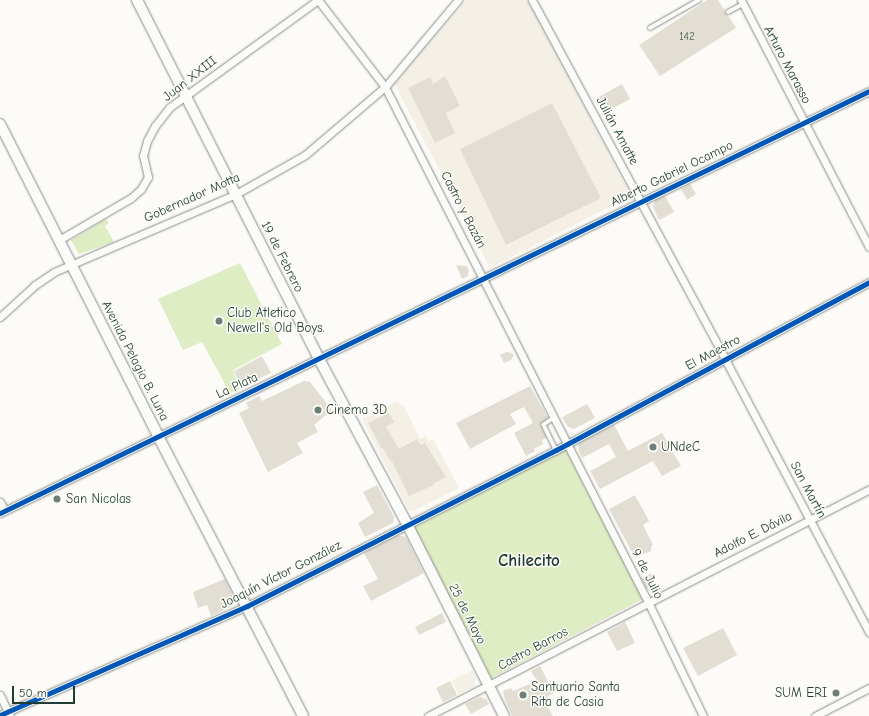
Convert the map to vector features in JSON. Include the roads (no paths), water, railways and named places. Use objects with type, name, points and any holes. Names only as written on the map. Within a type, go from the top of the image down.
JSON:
[{"type":"main road","name":"19 de Febrero","points":[[137,0],[186,94],[319,359],[407,524]]},
{"type":"main road","name":"Avenida Pelagio B. Luna","points":[[0,124],[158,436],[303,716]]},
{"type":"main road","name":"25 de Mayo","points":[[407,524],[504,716]]},
{"type":"street","name":"Juan XXIII","points":[[59,240],[131,198],[141,189],[148,177],[143,156],[146,141],[155,126],[170,107],[318,0]]},
{"type":"street","name":"Castro y Bazán","points":[[318,0],[385,87],[484,278],[567,444]]},
{"type":"street","name":"Gobernador Motta","points":[[0,316],[41,279],[71,264],[236,194],[305,155],[385,87],[458,0]]},
{"type":"street","name":"Julián Amatte","points":[[532,0],[725,359]]},
{"type":"street","name":"Arturo Marasso","points":[[742,2],[869,247]]},
{"type":"street","name":"Alberto Gabriel Ocampo","points":[[484,278],[869,91]]},
{"type":"street","name":"La Plata","points":[[2,512],[484,278]]},
{"type":"street","name":"El Maestro","points":[[567,444],[869,282]]},
{"type":"street","name":"San Martín","points":[[725,359],[869,632]]},
{"type":"street","name":"Joaquín Víctor González","points":[[0,715],[9,714],[247,606],[567,444]]},
{"type":"street","name":"9 de Julio","points":[[567,444],[648,602],[703,716]]},
{"type":"street","name":"Adolfo E. Dávila","points":[[648,602],[869,489]]},
{"type":"street","points":[[0,502],[2,512]]},
{"type":"street","name":"Castro Barros","points":[[428,716],[648,602]]},
{"type":"street","points":[[815,716],[869,688]]},
{"type":"street","points":[[0,695],[9,714]]},
{"type":"lane","points":[[650,28],[699,0]]},
{"type":"lane","points":[[728,12],[742,2]]},
{"type":"lane","points":[[554,418],[544,425],[556,450]]},
{"type":"place","name":"Club Atletico Newell's Old Boys.","points":[[219,321]]},
{"type":"place","name":"Cinema 3D","points":[[318,410]]},
{"type":"place","name":"UNdeC","points":[[653,447]]},
{"type":"place","name":"San Nicolas","points":[[57,499]]},
{"type":"place","name":"SUM ERI","points":[[836,693]]},
{"type":"place","name":"Santuario Santa Rita de Casia","points":[[523,695]]},
{"type":"district","name":"Chilecito","points":[[529,561]]}]
